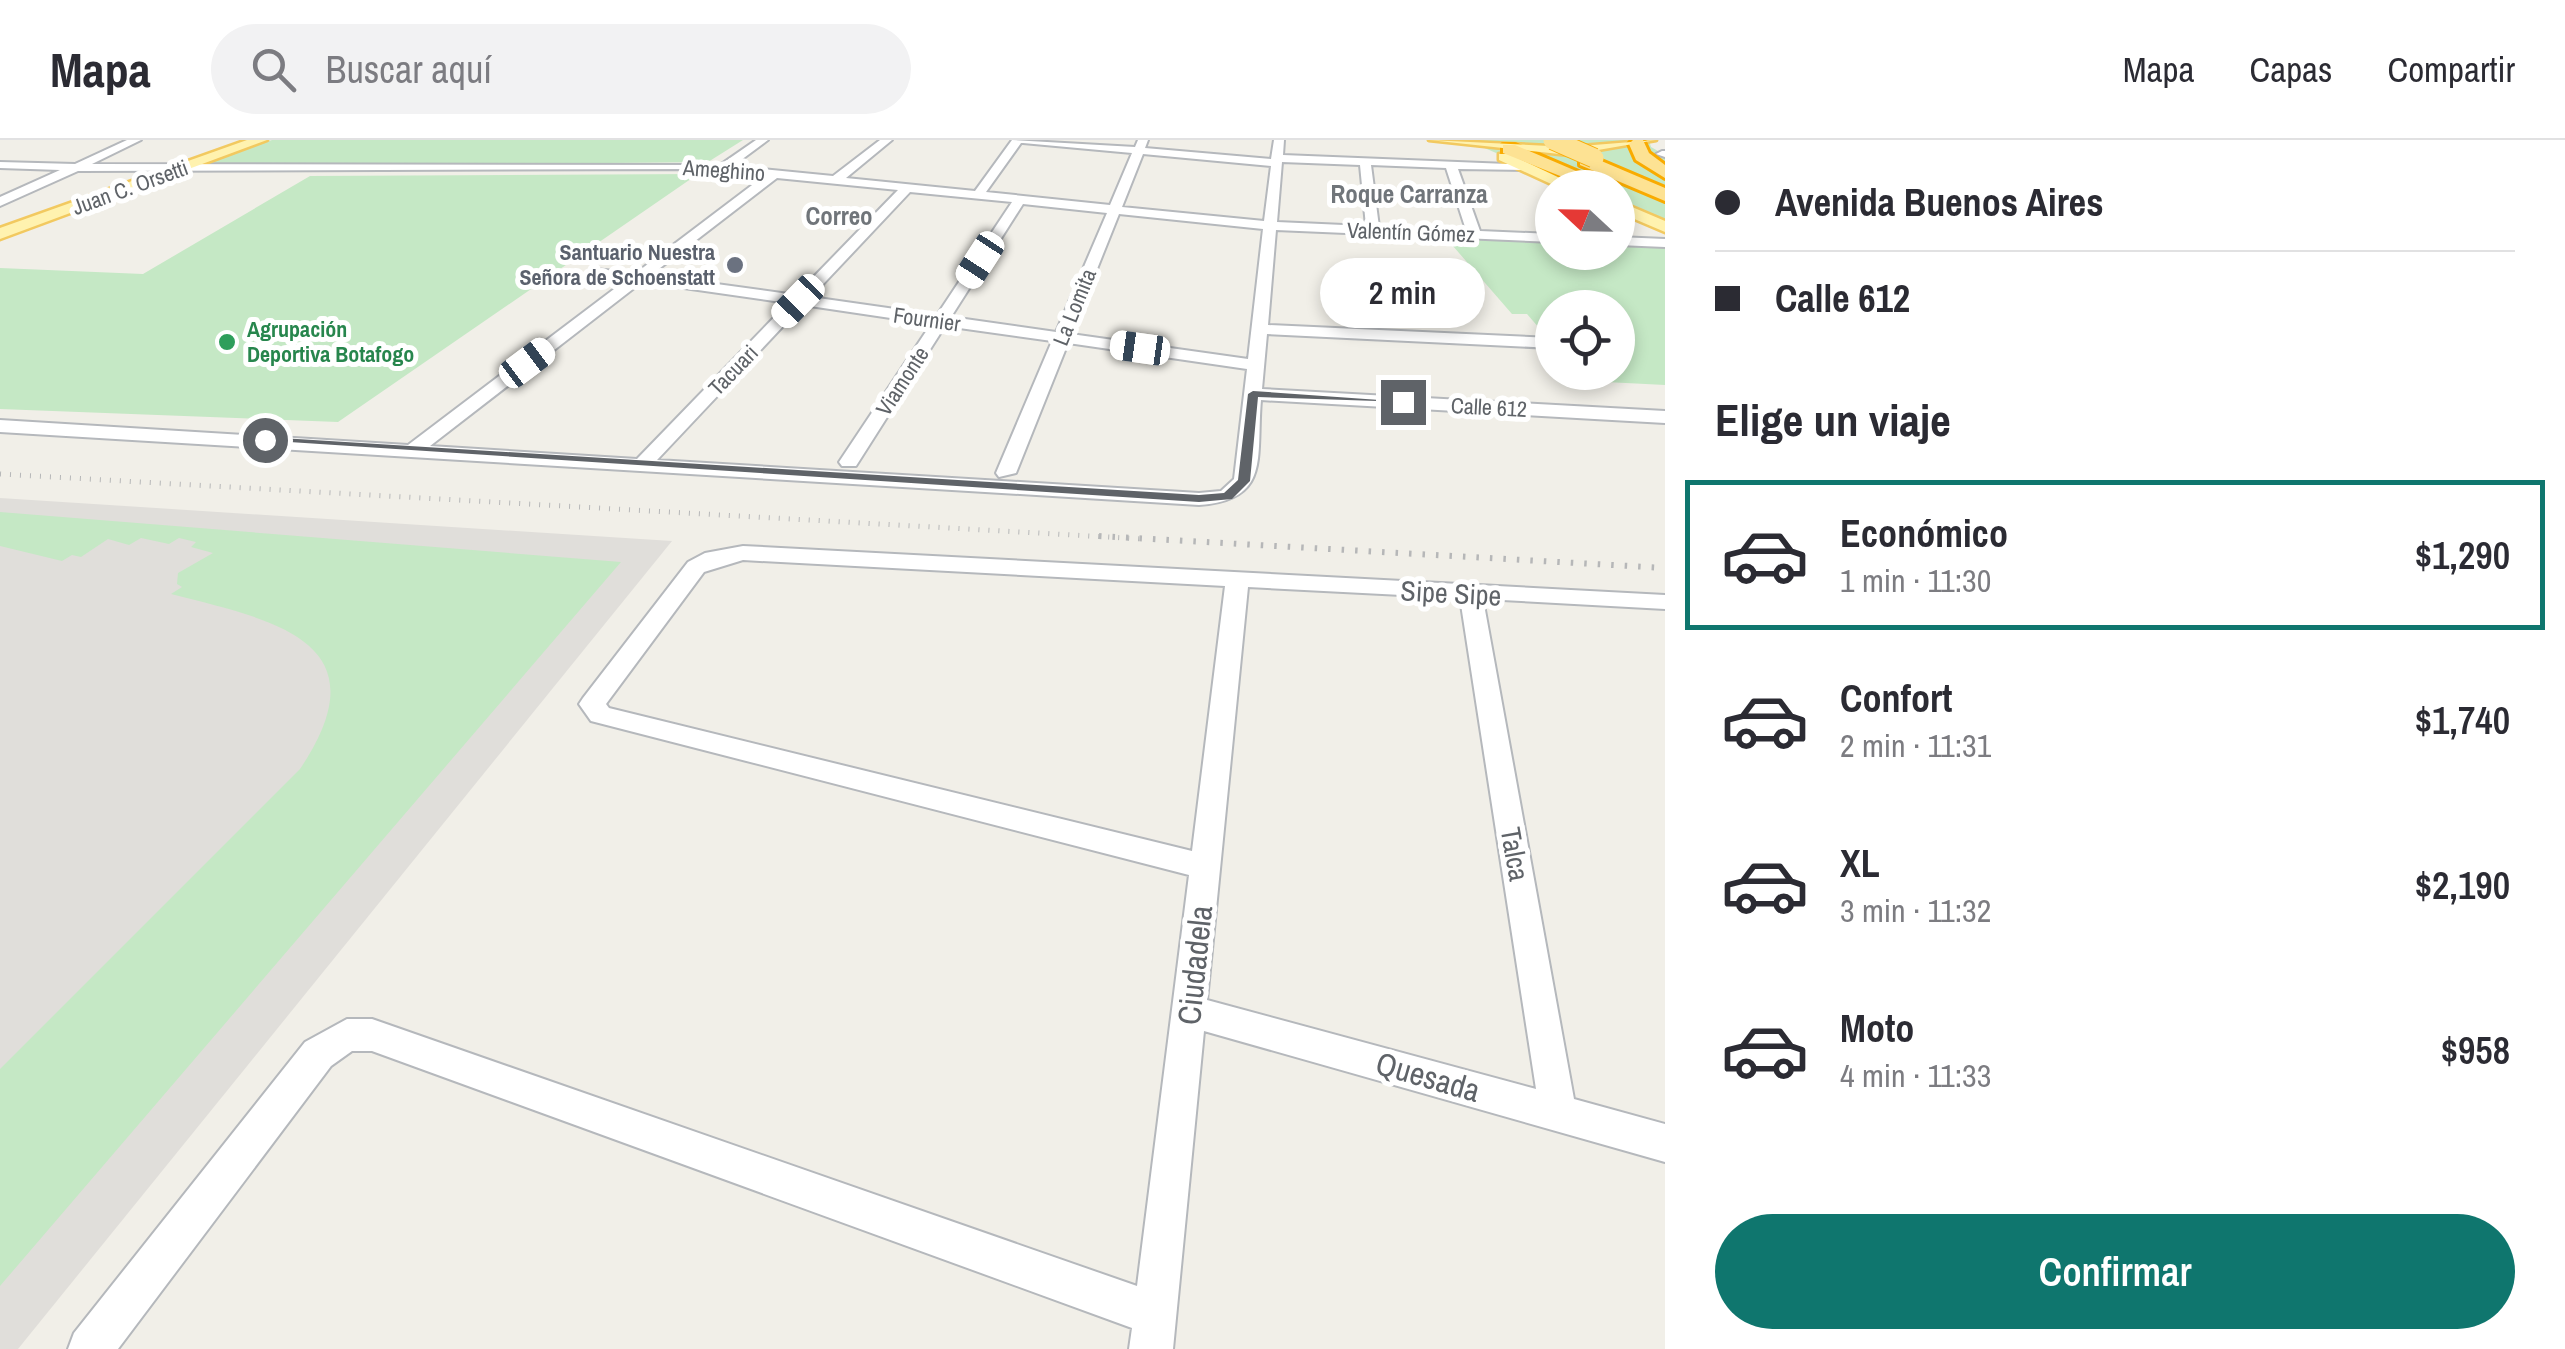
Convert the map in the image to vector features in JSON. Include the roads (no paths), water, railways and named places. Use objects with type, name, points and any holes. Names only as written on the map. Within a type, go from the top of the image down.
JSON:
[{"type":"highway","points":[[1540,140],[1665,192]]},
{"type":"highway","points":[[1553,140],[1587,158]]},
{"type":"highway","points":[[1645,142],[1642,156],[1664,159]]},
{"type":"highway","points":[[1509,149],[1562,170]]},
{"type":"highway","points":[[1635,200],[1665,213]]},
{"type":"main road","name":"Juan C. Orsetti","points":[[0,234],[260,140]]},
{"type":"main road","points":[[1436,140],[1570,151],[1645,142]]},
{"type":"main road","points":[[1480,146],[1535,172]]},
{"type":"main road","points":[[1635,214],[1665,227]]},
{"type":"street","points":[[0,202],[136,140]]},
{"type":"street","points":[[723,168],[763,140]]},
{"type":"street","points":[[836,180],[887,140]]},
{"type":"street","points":[[978,195],[1020,140],[1141,145],[1277,160],[1530,168]]},
{"type":"street","points":[[0,426],[416,448],[642,466],[1179,498],[1228,497],[1244,481],[1279,140]]},
{"type":"street","name":"La Lomita","points":[[1006,474],[1141,145]]},
{"type":"street","points":[[1366,161],[1373,230]]},
{"type":"street","name":"Ameghino","points":[[0,165],[174,170],[723,168],[1270,226]]},
{"type":"street","points":[[1451,165],[1474,234]]},
{"type":"street","points":[[416,448],[774,174]]},
{"type":"street","name":"Tacuari","points":[[642,466],[907,188]]},
{"type":"street","name":"Viamonte","points":[[849,462],[1020,199]]},
{"type":"street","name":"Valentín Gómez","points":[[1270,226],[1535,237]]},
{"type":"street","points":[[1635,241],[1665,242]]},
{"type":"street","name":"Fournier","points":[[599,272],[1256,365]]},
{"type":"street","points":[[1260,329],[1535,342]]},
{"type":"street","name":"Calle 612","points":[[1253,394],[1665,418]]},
{"type":"street","name":"Sipe Sipe","points":[[1206,867],[600,714],[592,704],[600,688],[696,566],[712,558],[743,553],[1471,595],[1665,602]]},
{"type":"street","name":"Ciudadela","points":[[1153,1331],[1236,582]]},
{"type":"street","name":"Talca","points":[[1471,595],[1554,1081],[1556,1113]]},
{"type":"street","name":"Quesada","points":[[1190,1011],[1665,1143]]},
{"type":"street","points":[[90,1349],[318,1054],[347,1034],[372,1035],[1153,1331]]},
{"type":"railway","points":[[0,474],[1143,539]]},
{"type":"railway","points":[[1099,536],[1665,568]]},
{"type":"place","name":"Santuario Nuestra Señora de Schoenstatt","points":[[735,265]]},
{"type":"place","name":"Agrupación Deportiva Botafogo","points":[[227,342]]},
{"type":"district","name":"Roque Carranza","points":[[1409,194]]},
{"type":"district","name":"Correo","points":[[839,216]]}]
